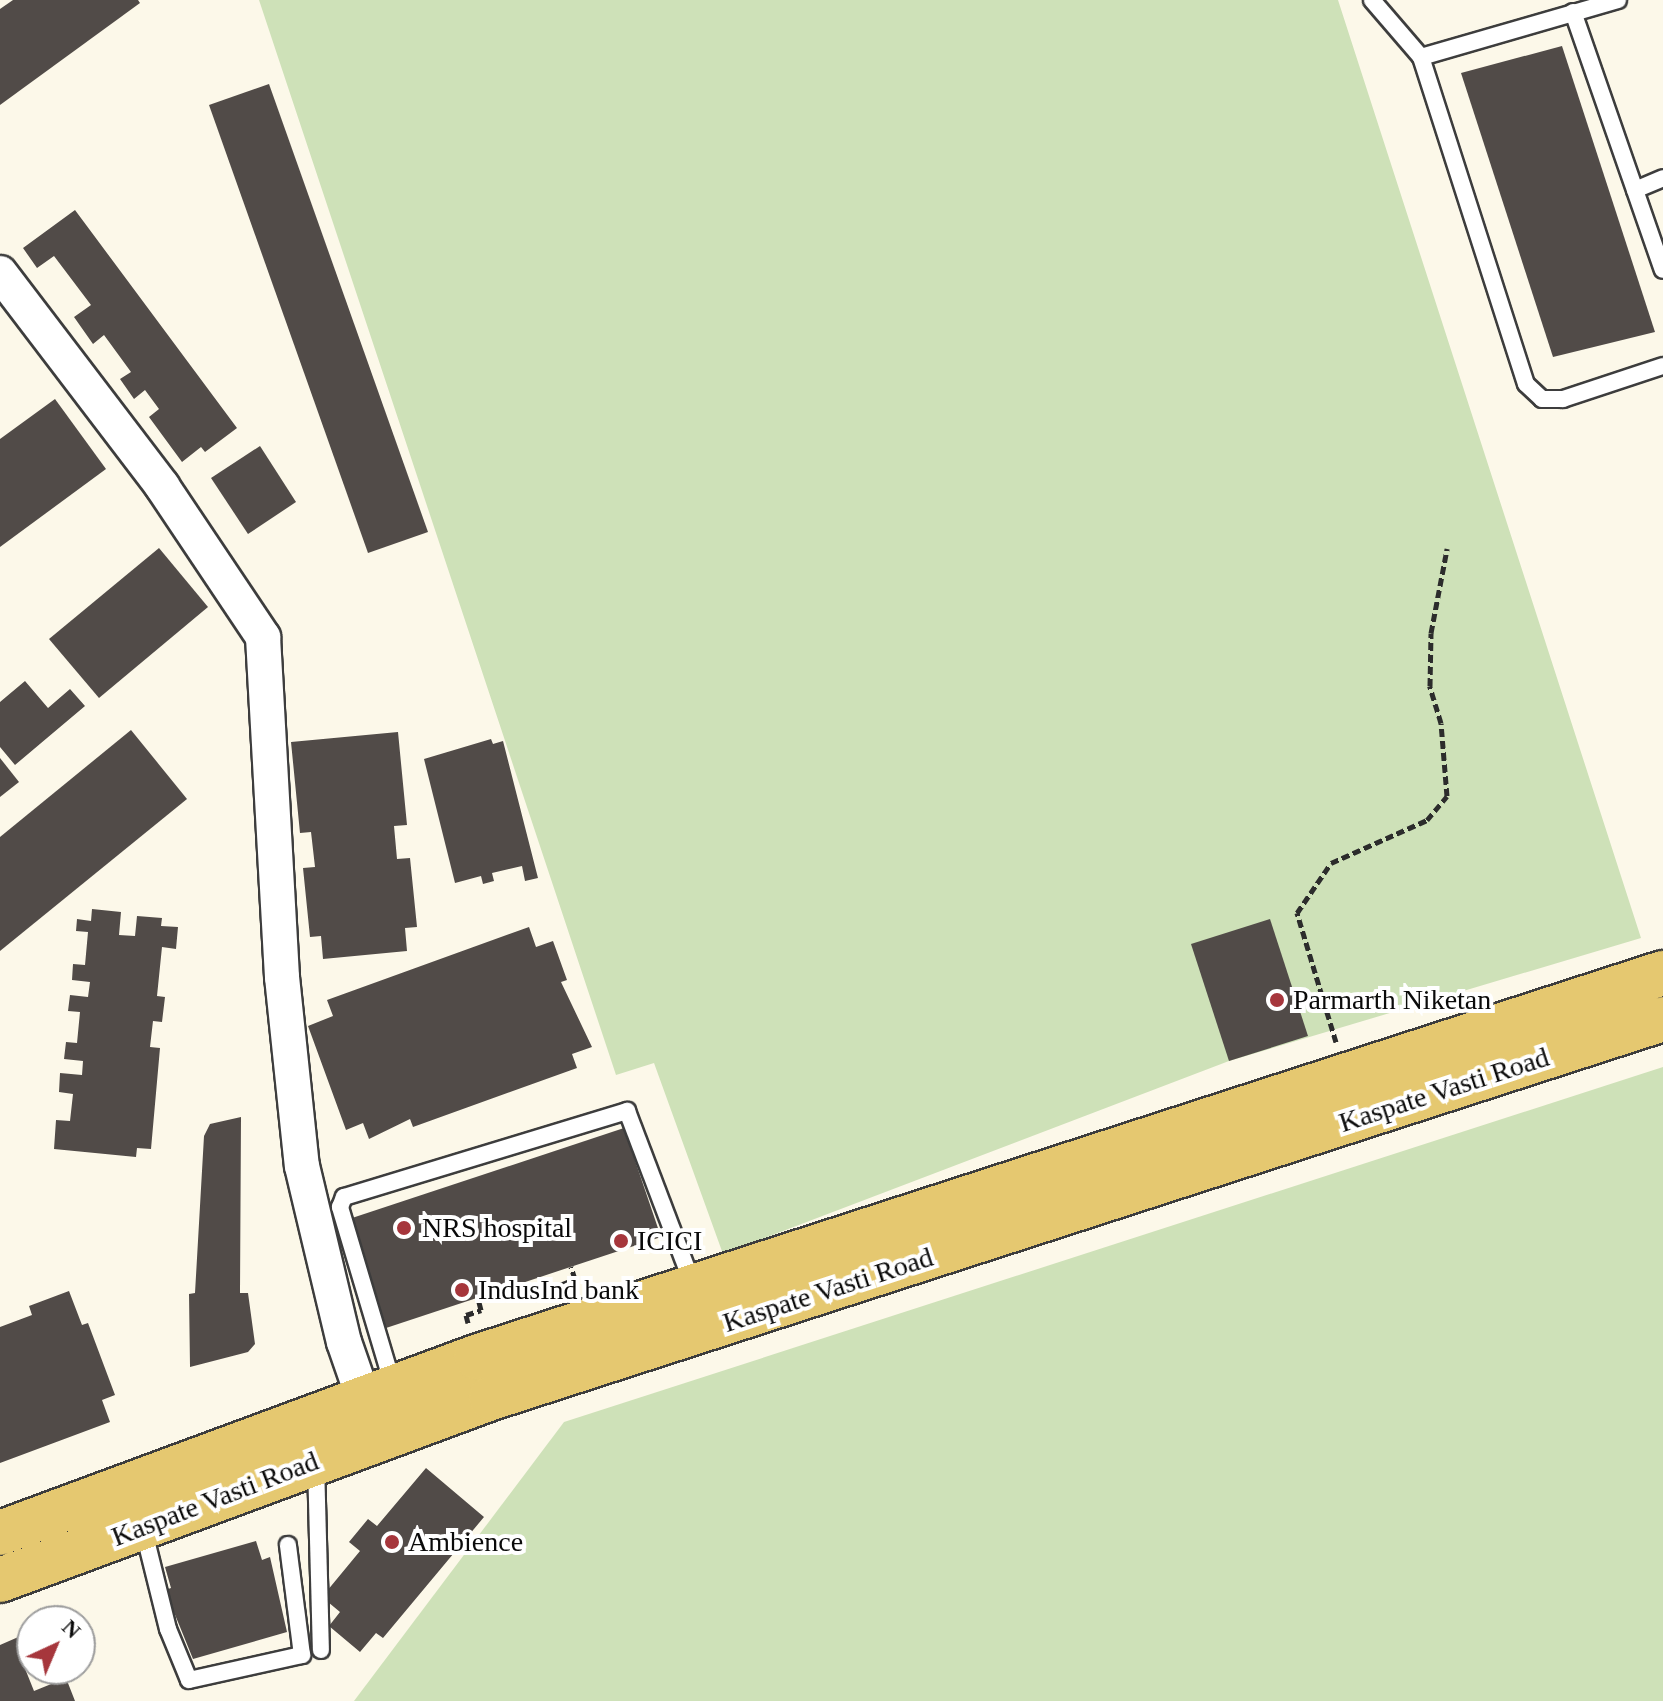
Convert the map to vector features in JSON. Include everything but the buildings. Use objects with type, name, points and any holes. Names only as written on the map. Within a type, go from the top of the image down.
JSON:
[{"type":"main road","name":"Kaspate Vasti Road","points":[[0,1580],[316,1462],[378,1407],[693,1285],[1663,973]]},
{"type":"main road","points":[[1535,1015],[1548,1056]]},
{"type":"main road","name":"Kaspate Vasti Road","points":[[0,1533],[378,1407],[1663,1019]]},
{"type":"street","points":[[0,273],[162,486],[263,637],[282,977],[302,1166],[344,1342],[378,1407]]},
{"type":"lane","points":[[1372,0],[1421,57],[1526,384],[1542,399],[1563,399],[1663,366]]},
{"type":"lane","points":[[1421,57],[1618,0]]},
{"type":"lane","points":[[1573,12],[1663,270]]},
{"type":"lane","points":[[1635,190],[1663,178]]},
{"type":"lane","points":[[378,1407],[340,1207],[344,1197],[627,1111],[693,1285]]},
{"type":"lane","points":[[316,1462],[321,1650]]},
{"type":"lane","points":[[143,1527],[168,1629],[189,1680],[302,1655],[288,1545]]},
{"type":"path","points":[[1346,1076],[1297,913],[1331,863],[1427,820],[1447,796],[1441,723],[1430,686],[1431,633],[1447,549]]},
{"type":"path","points":[[571,1267],[575,1279]]},
{"type":"path","points":[[478,1298],[481,1310]]},
{"type":"green space","points":[[259,0],[1338,0],[1641,938],[1229,1061],[723,1254],[654,1063],[616,1075]]},
{"type":"green space","points":[[1663,1067],[1663,1701],[354,1701],[564,1422]]},
{"type":"place","name":"Parmarth Niketan","points":[[1277,1000]]},
{"type":"place","name":"NRS hospital","points":[[404,1228]]},
{"type":"place","name":"ICICI","points":[[621,1241]]},
{"type":"place","name":"IndusInd bank","points":[[462,1290]]},
{"type":"place","name":"Ambience","points":[[392,1542]]}]
